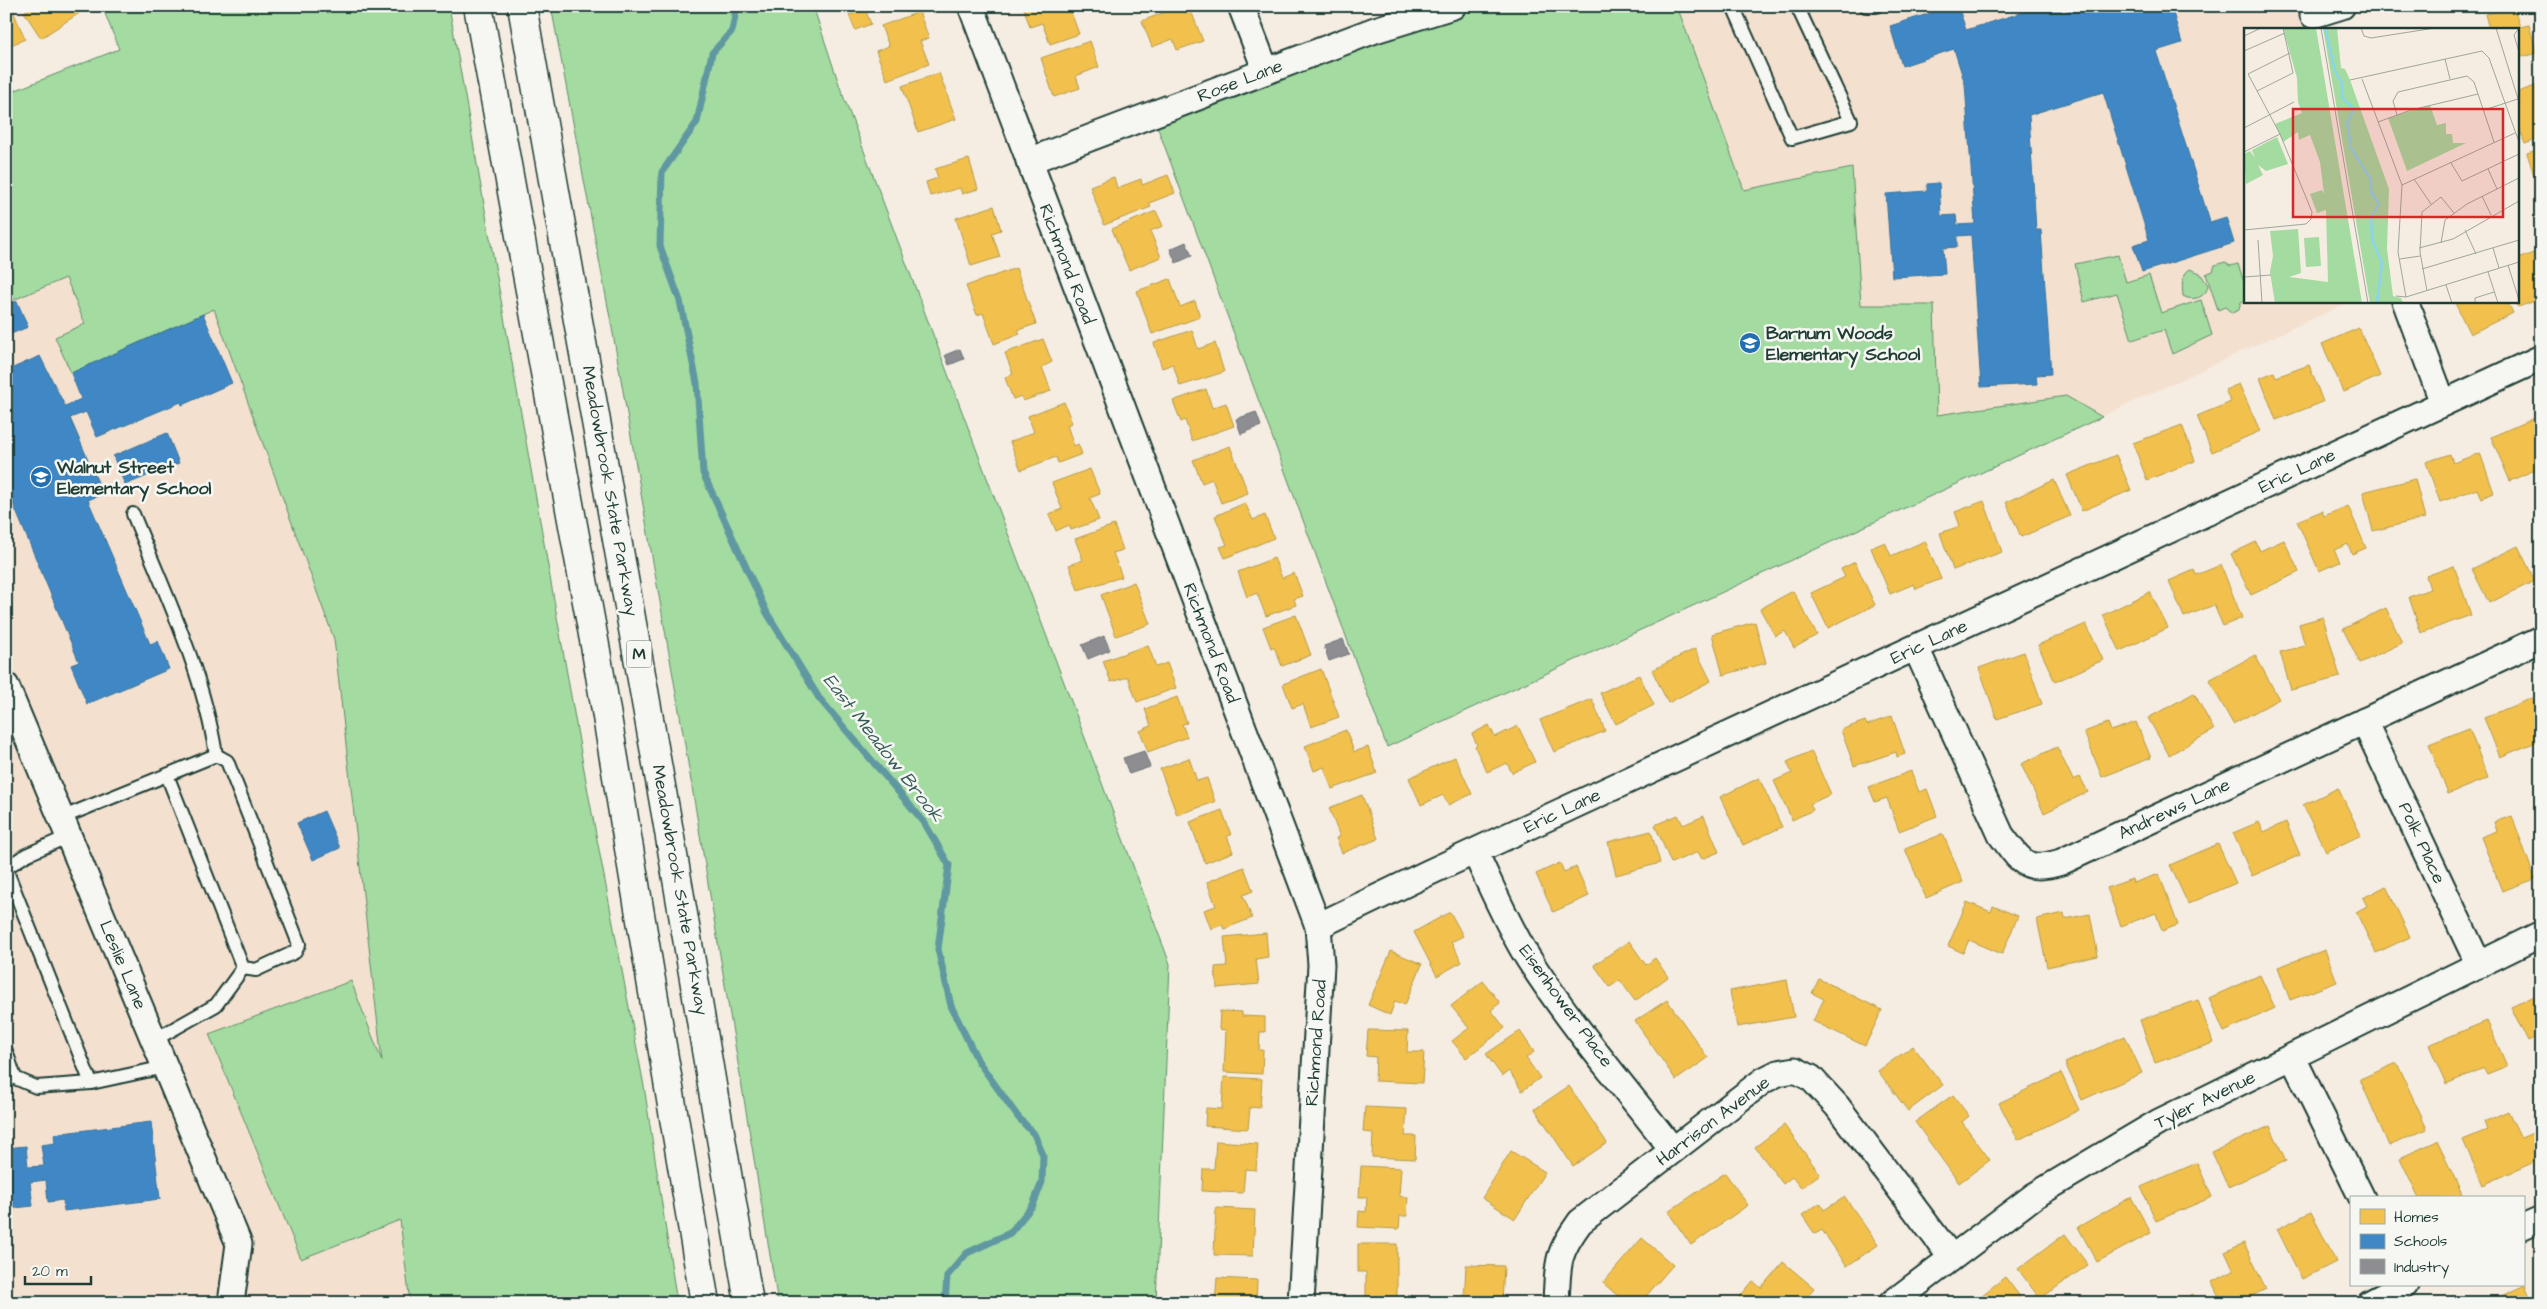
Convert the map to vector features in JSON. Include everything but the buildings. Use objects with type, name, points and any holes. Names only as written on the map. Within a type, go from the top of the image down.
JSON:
[{"type":"highway","points":[[478,6],[596,650],[705,1303]]},
{"type":"highway","name":"Meadowbrook State Parkway","points":[[522,6],[668,815],[749,1303]]},
{"type":"street","name":"Richmond Road","points":[[971,6],[1318,926],[1322,965],[1301,1303]]},
{"type":"street","points":[[1241,6],[1266,71]]},
{"type":"street","name":"Rose Lane","points":[[1029,161],[1406,19],[1454,6]]},
{"type":"street","points":[[2314,17],[2342,6]]},
{"type":"street","points":[[2405,302],[2443,403]]},
{"type":"street","name":"Eric Lane","points":[[1318,926],[2541,358]]},
{"type":"street","name":"Andrews Lane","points":[[1916,648],[2001,835],[2020,860],[2032,867],[2045,867],[2061,862],[2541,639]]},
{"type":"street","name":"Leslie Lane","points":[[6,686],[239,1244],[231,1303]]},
{"type":"street","name":"Polk Place","points":[[2364,721],[2479,965]]},
{"type":"street","name":"Eisenhower Place","points":[[1475,852],[1500,907],[1529,958],[1563,1007],[1673,1150]]},
{"type":"street","name":"Tyler Avenue","points":[[1892,1303],[2034,1196],[2107,1151],[2159,1122],[2293,1058],[2541,934]]},
{"type":"street","points":[[2293,1058],[2361,1196]]},
{"type":"street","name":"Harrison Avenue","points":[[1556,1303],[1558,1266],[1563,1246],[1580,1222],[1764,1080],[1788,1070],[1802,1071],[1837,1106],[1951,1257]]},
{"type":"street","points":[[2524,1227],[2541,1219]]},
{"type":"street","points":[[2370,1303],[2403,1286]]},
{"type":"lane","points":[[1733,6],[1792,138],[1851,121],[1796,6]]},
{"type":"lane","points":[[1866,6],[1876,6]]},
{"type":"lane","points":[[133,514],[202,686],[211,720],[216,755]]},
{"type":"lane","points":[[91,1083],[6,868],[65,827],[167,775],[216,755]]},
{"type":"lane","points":[[216,755],[227,761],[299,944],[296,952],[256,970],[243,968]]},
{"type":"lane","points":[[167,775],[243,968]]},
{"type":"lane","points":[[154,1040],[216,1005],[243,968]]},
{"type":"lane","points":[[6,1052],[16,1078],[36,1087],[91,1083],[165,1066]]},
{"type":"shaded area","name":"Barnum Woods Elementary School","points":[[1453,6],[2310,6],[2318,28],[2244,28],[2244,302],[2349,302],[1387,747],[1153,115]]},
{"type":"shaded area","points":[[120,48],[334,639],[410,1303],[6,1303],[6,94]]},
{"type":"green space","points":[[102,6],[449,6],[588,792],[644,1086],[677,1303],[410,1303],[400,1220],[301,1259],[209,1034],[351,981],[382,1061],[334,639],[214,309],[71,373],[55,337],[85,324],[66,278],[6,303],[6,94],[119,49]]},
{"type":"green space","points":[[551,6],[813,6],[841,90],[1170,964],[1156,1303],[778,1303],[683,733],[612,328]]},
{"type":"green space","name":"Barnum Woods Elementary School","points":[[1453,6],[1677,6],[1744,190],[1852,168],[1861,305],[1934,305],[1937,415],[2066,396],[2102,417],[1387,747],[1153,115]]},
{"type":"green space","points":[[2118,255],[2126,282],[2149,275],[2161,313],[2201,300],[2212,335],[2172,354],[2164,330],[2132,340],[2117,293],[2084,302],[2075,264]]},
{"type":"green space","points":[[2225,262],[2230,266],[2238,264],[2244,282],[2244,301],[2241,302],[2239,310],[2232,313],[2225,307],[2218,310],[2206,274],[2213,271],[2215,265]]},
{"type":"green space","points":[[2190,269],[2200,273],[2208,285],[2205,293],[2195,298],[2183,296],[2182,284],[2185,274]]},
{"type":"waterway","name":"East Meadow Brook","points":[[737,6],[732,31],[712,53],[697,122],[662,172],[660,246],[680,301],[697,383],[703,473],[767,613],[819,698],[924,822],[949,865],[938,949],[951,1006],[978,1061],[1018,1117],[1034,1134],[1043,1155],[1042,1182],[1033,1205],[1010,1233],[967,1253],[947,1276],[945,1303]]},
{"type":"place","name":"Barnum Woods Elementary School","points":[[1750,343]]},
{"type":"place","name":"Walnut Street Elementary School","points":[[41,477]]}]
